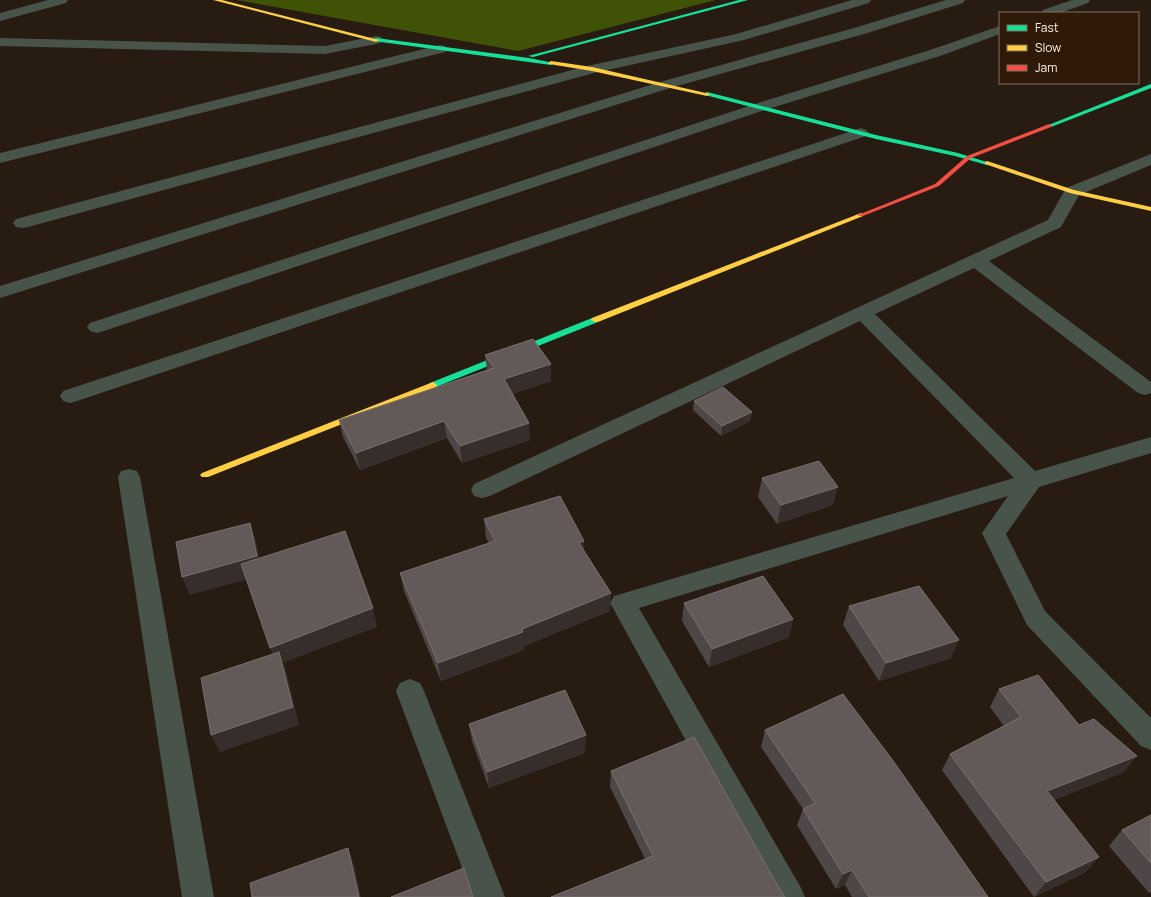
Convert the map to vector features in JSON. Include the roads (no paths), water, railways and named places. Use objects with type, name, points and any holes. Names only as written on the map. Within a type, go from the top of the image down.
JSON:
[{"type":"street","points":[[0,16],[62,0]]},
{"type":"street","points":[[216,0],[376,40],[440,49],[469,51],[592,69],[763,106],[861,133],[969,157],[1072,192],[1151,209]]},
{"type":"street","points":[[523,59],[745,0]]},
{"type":"street","points":[[22,223],[592,69],[739,38],[864,0]]},
{"type":"street","points":[[0,292],[665,85],[859,31],[959,0]]},
{"type":"street","points":[[1051,12],[1084,0]]},
{"type":"street","points":[[97,327],[763,106],[935,53],[999,30]]},
{"type":"street","points":[[0,42],[325,50],[376,40]]},
{"type":"street","points":[[0,158],[440,49]]},
{"type":"street","points":[[204,475],[937,185],[969,157],[1151,86]]},
{"type":"street","points":[[70,396],[861,133]]},
{"type":"street","points":[[482,490],[1056,223],[1072,192],[1151,159]]},
{"type":"street","points":[[976,260],[1149,390]]},
{"type":"street","points":[[863,313],[1031,481]]},
{"type":"street","points":[[789,897],[623,603],[1151,444]]},
{"type":"street","points":[[129,477],[198,897]]},
{"type":"street","points":[[1031,481],[994,532],[1036,618],[1151,737]]},
{"type":"street","points":[[410,691],[489,897]]}]
